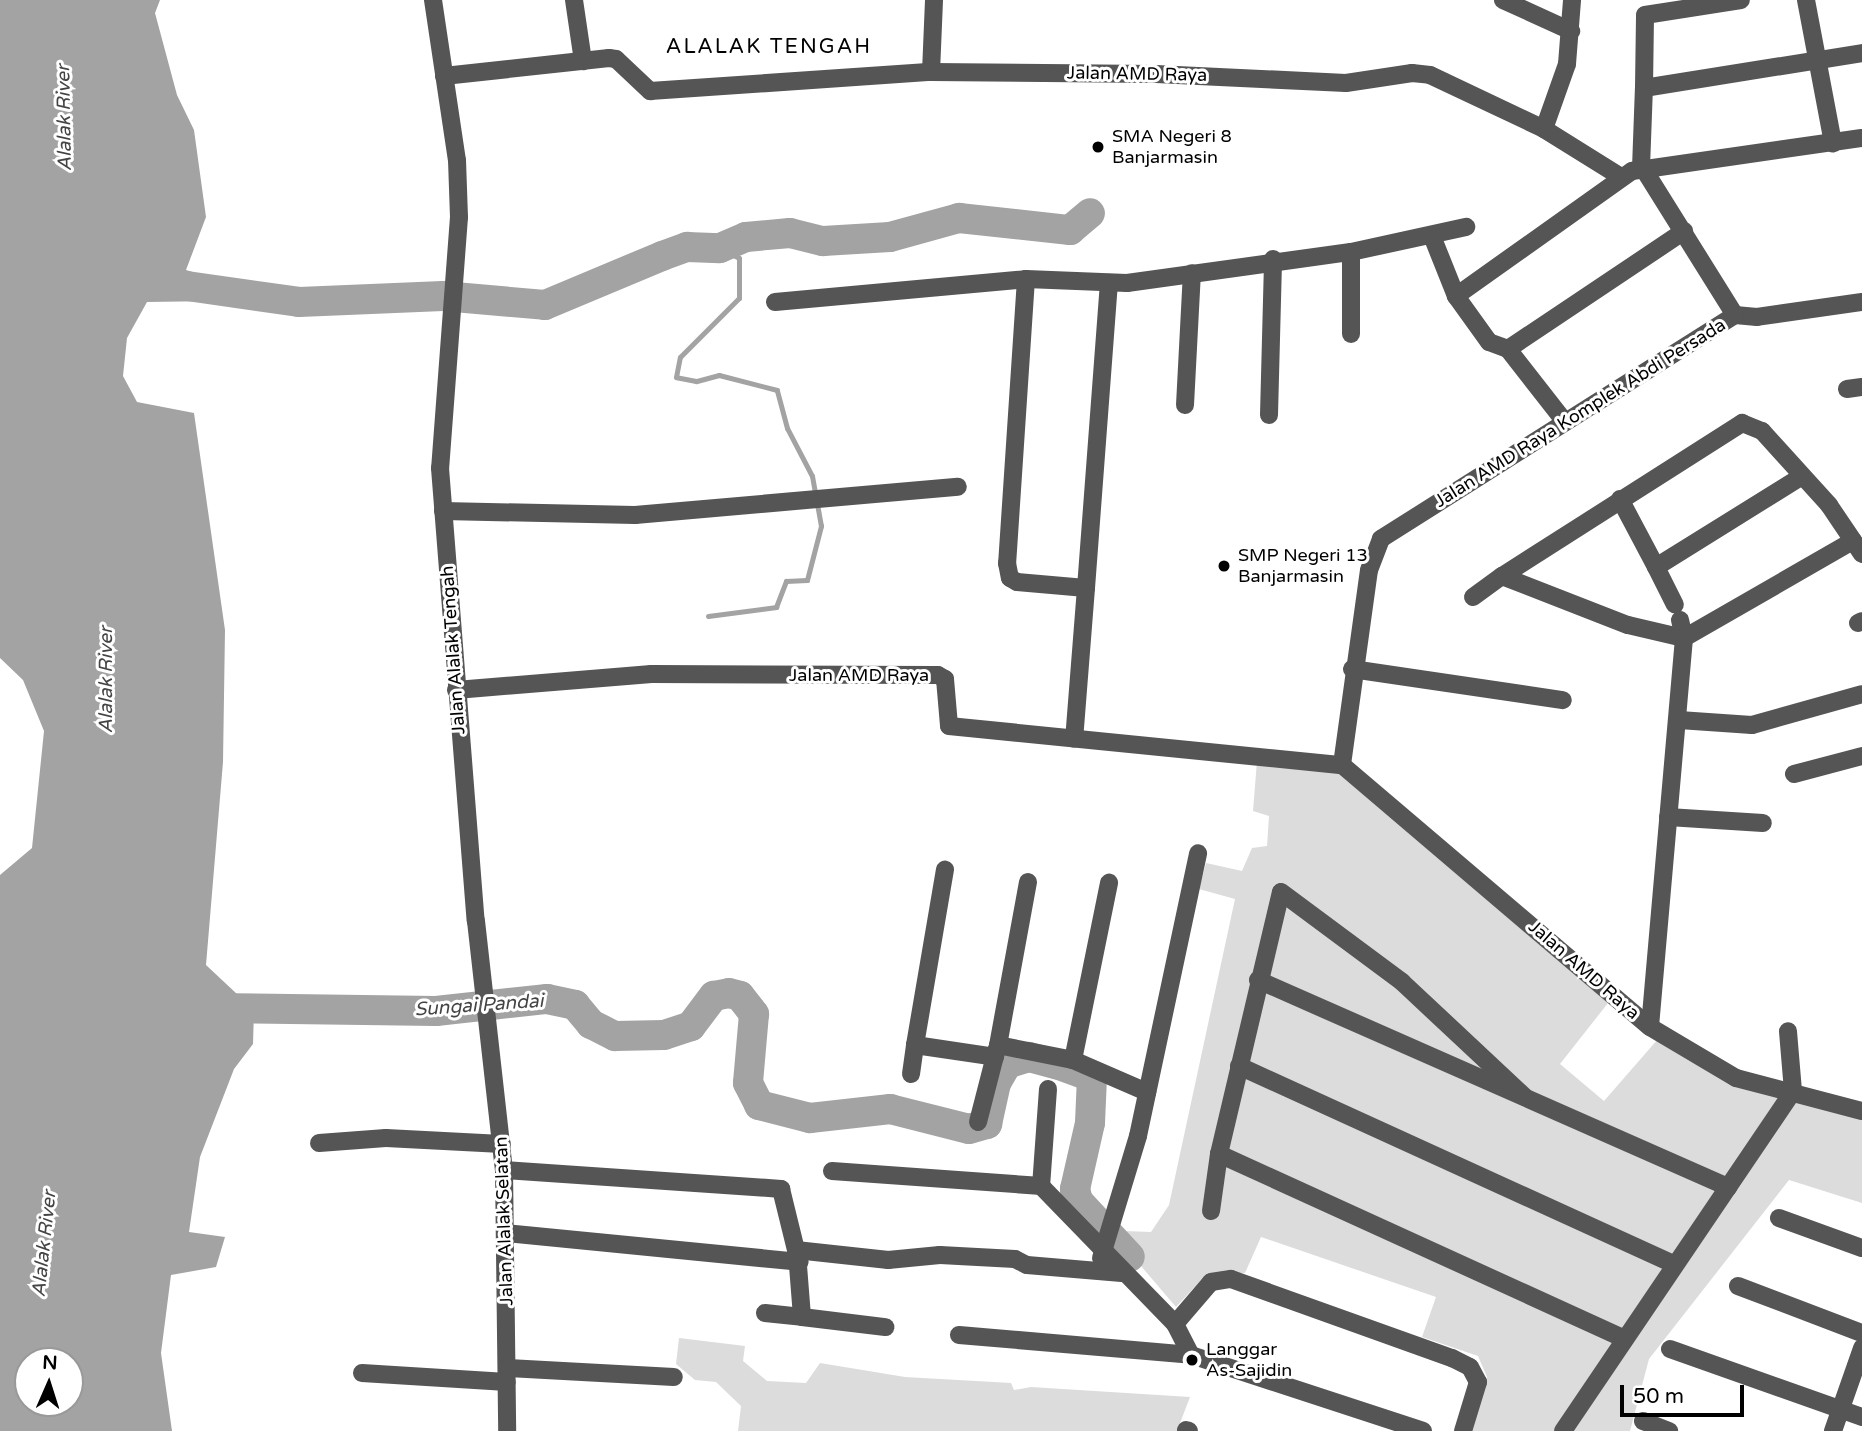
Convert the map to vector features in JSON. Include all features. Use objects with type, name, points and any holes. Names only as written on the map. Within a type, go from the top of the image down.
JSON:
[{"type":"street","name":"Jalan Alalak Tengah","points":[[433,0],[457,160],[455,292],[440,468],[456,690],[486,1006]]},
{"type":"street","points":[[574,0],[583,61]]},
{"type":"street","points":[[931,72],[934,0]]},
{"type":"street","points":[[1503,0],[1571,31]]},
{"type":"street","points":[[1545,129],[1567,64],[1572,0]]},
{"type":"street","points":[[1735,315],[1642,168],[1645,7],[1741,0]]},
{"type":"street","points":[[1806,0],[1833,143]]},
{"type":"street","points":[[1644,88],[1862,53]]},
{"type":"street","name":"Jalan AMD Raya","points":[[444,76],[617,59],[650,91],[931,72],[1156,74],[1346,83],[1412,73],[1430,75],[1545,129],[1621,177]]},
{"type":"street","points":[[1456,296],[1621,177],[1642,168],[1862,138]]},
{"type":"street","points":[[775,302],[1026,279],[1109,283],[1192,273],[1273,259],[1351,252],[1465,227]]},
{"type":"street","points":[[1508,349],[1684,231]]},
{"type":"street","points":[[1432,236],[1456,296],[1489,342],[1508,349],[1565,422]]},
{"type":"street","points":[[1351,252],[1351,334]]},
{"type":"street","points":[[1269,415],[1273,259]]},
{"type":"street","points":[[1185,405],[1192,273]]},
{"type":"street","points":[[1026,279],[1007,563],[1010,578],[1017,582],[1086,588]]},
{"type":"street","points":[[1074,739],[1109,283]]},
{"type":"street","name":"Jalan AMD Raya Komplek Abdi Persada","points":[[1352,669],[1373,550],[1422,512],[1735,315],[1757,317],[1862,302]]},
{"type":"street","points":[[1473,597],[1502,576],[1620,499],[1742,423],[1762,431],[1802,476],[1858,547],[1680,621],[1628,625],[1502,576]]},
{"type":"street","points":[[1656,567],[1802,476]]},
{"type":"street","points":[[443,511],[635,515],[815,496],[958,487]]},
{"type":"street","points":[[1620,499],[1656,567],[1680,621],[1679,720],[1650,1027]]},
{"type":"street","points":[[1342,765],[1352,669],[1563,699]]},
{"type":"street","name":"Jalan AMD Raya","points":[[456,690],[650,674],[939,675],[946,679],[949,726],[1342,765],[1650,1027],[1736,1078],[1862,1111]]},
{"type":"street","points":[[1679,720],[1752,725],[1862,694]]},
{"type":"street","points":[[1794,774],[1862,756]]},
{"type":"street","points":[[1668,817],[1763,823]]},
{"type":"street","points":[[1096,1267],[1108,1240],[1147,1092],[1198,853]]},
{"type":"street","points":[[911,1074],[946,870]]},
{"type":"street","points":[[978,1122],[996,1051],[1028,882]]},
{"type":"street","points":[[1073,1060],[1109,883]]},
{"type":"street","points":[[1211,1211],[1219,1154],[1258,980],[1281,892],[1402,982],[1525,1097]]},
{"type":"street","points":[[1258,980],[1728,1187]]},
{"type":"street","name":"Jalan Alalak Selatan","points":[[486,1006],[504,1170],[507,1431]]},
{"type":"street","points":[[1563,1431],[1793,1091],[1788,1031]]},
{"type":"street","points":[[915,1045],[1073,1060],[1147,1092]]},
{"type":"street","points":[[1239,1066],[1675,1265]]},
{"type":"street","points":[[1041,1186],[1048,1089]]},
{"type":"street","points":[[319,1143],[386,1138],[502,1144]]},
{"type":"street","points":[[1219,1154],[1625,1339]]},
{"type":"street","points":[[504,1170],[781,1189],[798,1256],[802,1317]]},
{"type":"street","points":[[832,1171],[1041,1186],[1108,1240],[1122,1273],[1175,1324],[1191,1355]]},
{"type":"street","points":[[1779,1218],[1862,1248]]},
{"type":"street","points":[[505,1233],[798,1256],[888,1260],[940,1255],[1096,1267],[1122,1273]]},
{"type":"street","points":[[1175,1324],[1211,1282],[1231,1279],[1451,1358],[1470,1367],[1478,1382],[1463,1431]]},
{"type":"street","points":[[1738,1286],[1862,1333]]},
{"type":"street","points":[[765,1313],[885,1327]]},
{"type":"street","points":[[959,1335],[1191,1355],[1423,1431]]},
{"type":"street","points":[[1833,1431],[1862,1348]]},
{"type":"street","points":[[1670,1349],[1862,1417]]},
{"type":"street","points":[[362,1373],[674,1377]]},
{"type":"street","points":[[1643,1421],[1669,1431]]},
{"type":"shaded area","points":[[1257,761],[1334,770],[1608,1003],[1560,1064],[1604,1101],[1658,1039],[1731,1082],[1862,1116],[1862,1203],[1789,1180],[1649,1359],[1630,1431],[1469,1431],[1487,1377],[1478,1356],[1422,1337],[1436,1297],[1261,1237],[1245,1273],[1218,1273],[1201,1280],[1176,1307],[1123,1245],[1124,1231],[1151,1232],[1169,1205],[1235,899],[1199,889],[1206,863],[1242,871],[1252,848],[1267,846],[1269,816],[1253,811]]},
{"type":"shaded area","points":[[679,1338],[745,1346],[743,1361],[767,1381],[806,1383],[820,1363],[905,1377],[1011,1383],[1014,1390],[1031,1387],[1190,1397],[1177,1431],[738,1431],[741,1406],[716,1382],[695,1380],[676,1364]]},
{"type":"water","name":"Alalak River","points":[[0,0],[160,0],[155,13],[177,95],[194,130],[206,217],[186,270],[222,281],[216,301],[147,302],[127,338],[123,376],[137,402],[194,413],[225,630],[223,762],[206,965],[254,1010],[253,1044],[234,1069],[200,1157],[189,1232],[225,1237],[216,1267],[171,1275],[161,1353],[172,1431],[0,1431],[0,875],[32,848],[44,731],[23,680],[0,658]]},
{"type":"waterway","points":[[180,285],[299,302],[443,296],[545,305],[687,247],[720,248],[746,237],[790,233],[823,241],[890,237],[959,218],[1070,230],[1090,213]]},
{"type":"waterway","points":[[708,616],[776,607],[786,581],[807,580],[821,526],[812,476],[787,428],[777,390],[719,375],[696,381],[676,377],[680,357],[739,298],[739,258],[720,248]]},
{"type":"waterway","name":"Sungai Pandai","points":[[213,1008],[436,1011],[547,999],[575,1005],[591,1024],[615,1036],[664,1035],[691,1026],[714,996],[729,993],[740,996],[754,1014],[748,1083],[759,1105],[810,1118],[890,1109],[969,1129],[987,1124],[996,1083],[1007,1064],[1029,1057],[1056,1064],[1092,1077],[1090,1123],[1075,1189],[1078,1201],[1130,1257]]},
{"type":"place","name":"SMA Negeri 8 Banjarmasin","points":[[1098,147]]},
{"type":"place","name":"SMP Negeri 13 Banjarmasin","points":[[1224,566]]},
{"type":"place","name":"Langgar As-Sajidin","points":[[1192,1360]]},
{"type":"district","name":"ALALAK TENGAH","points":[[769,47]]}]
